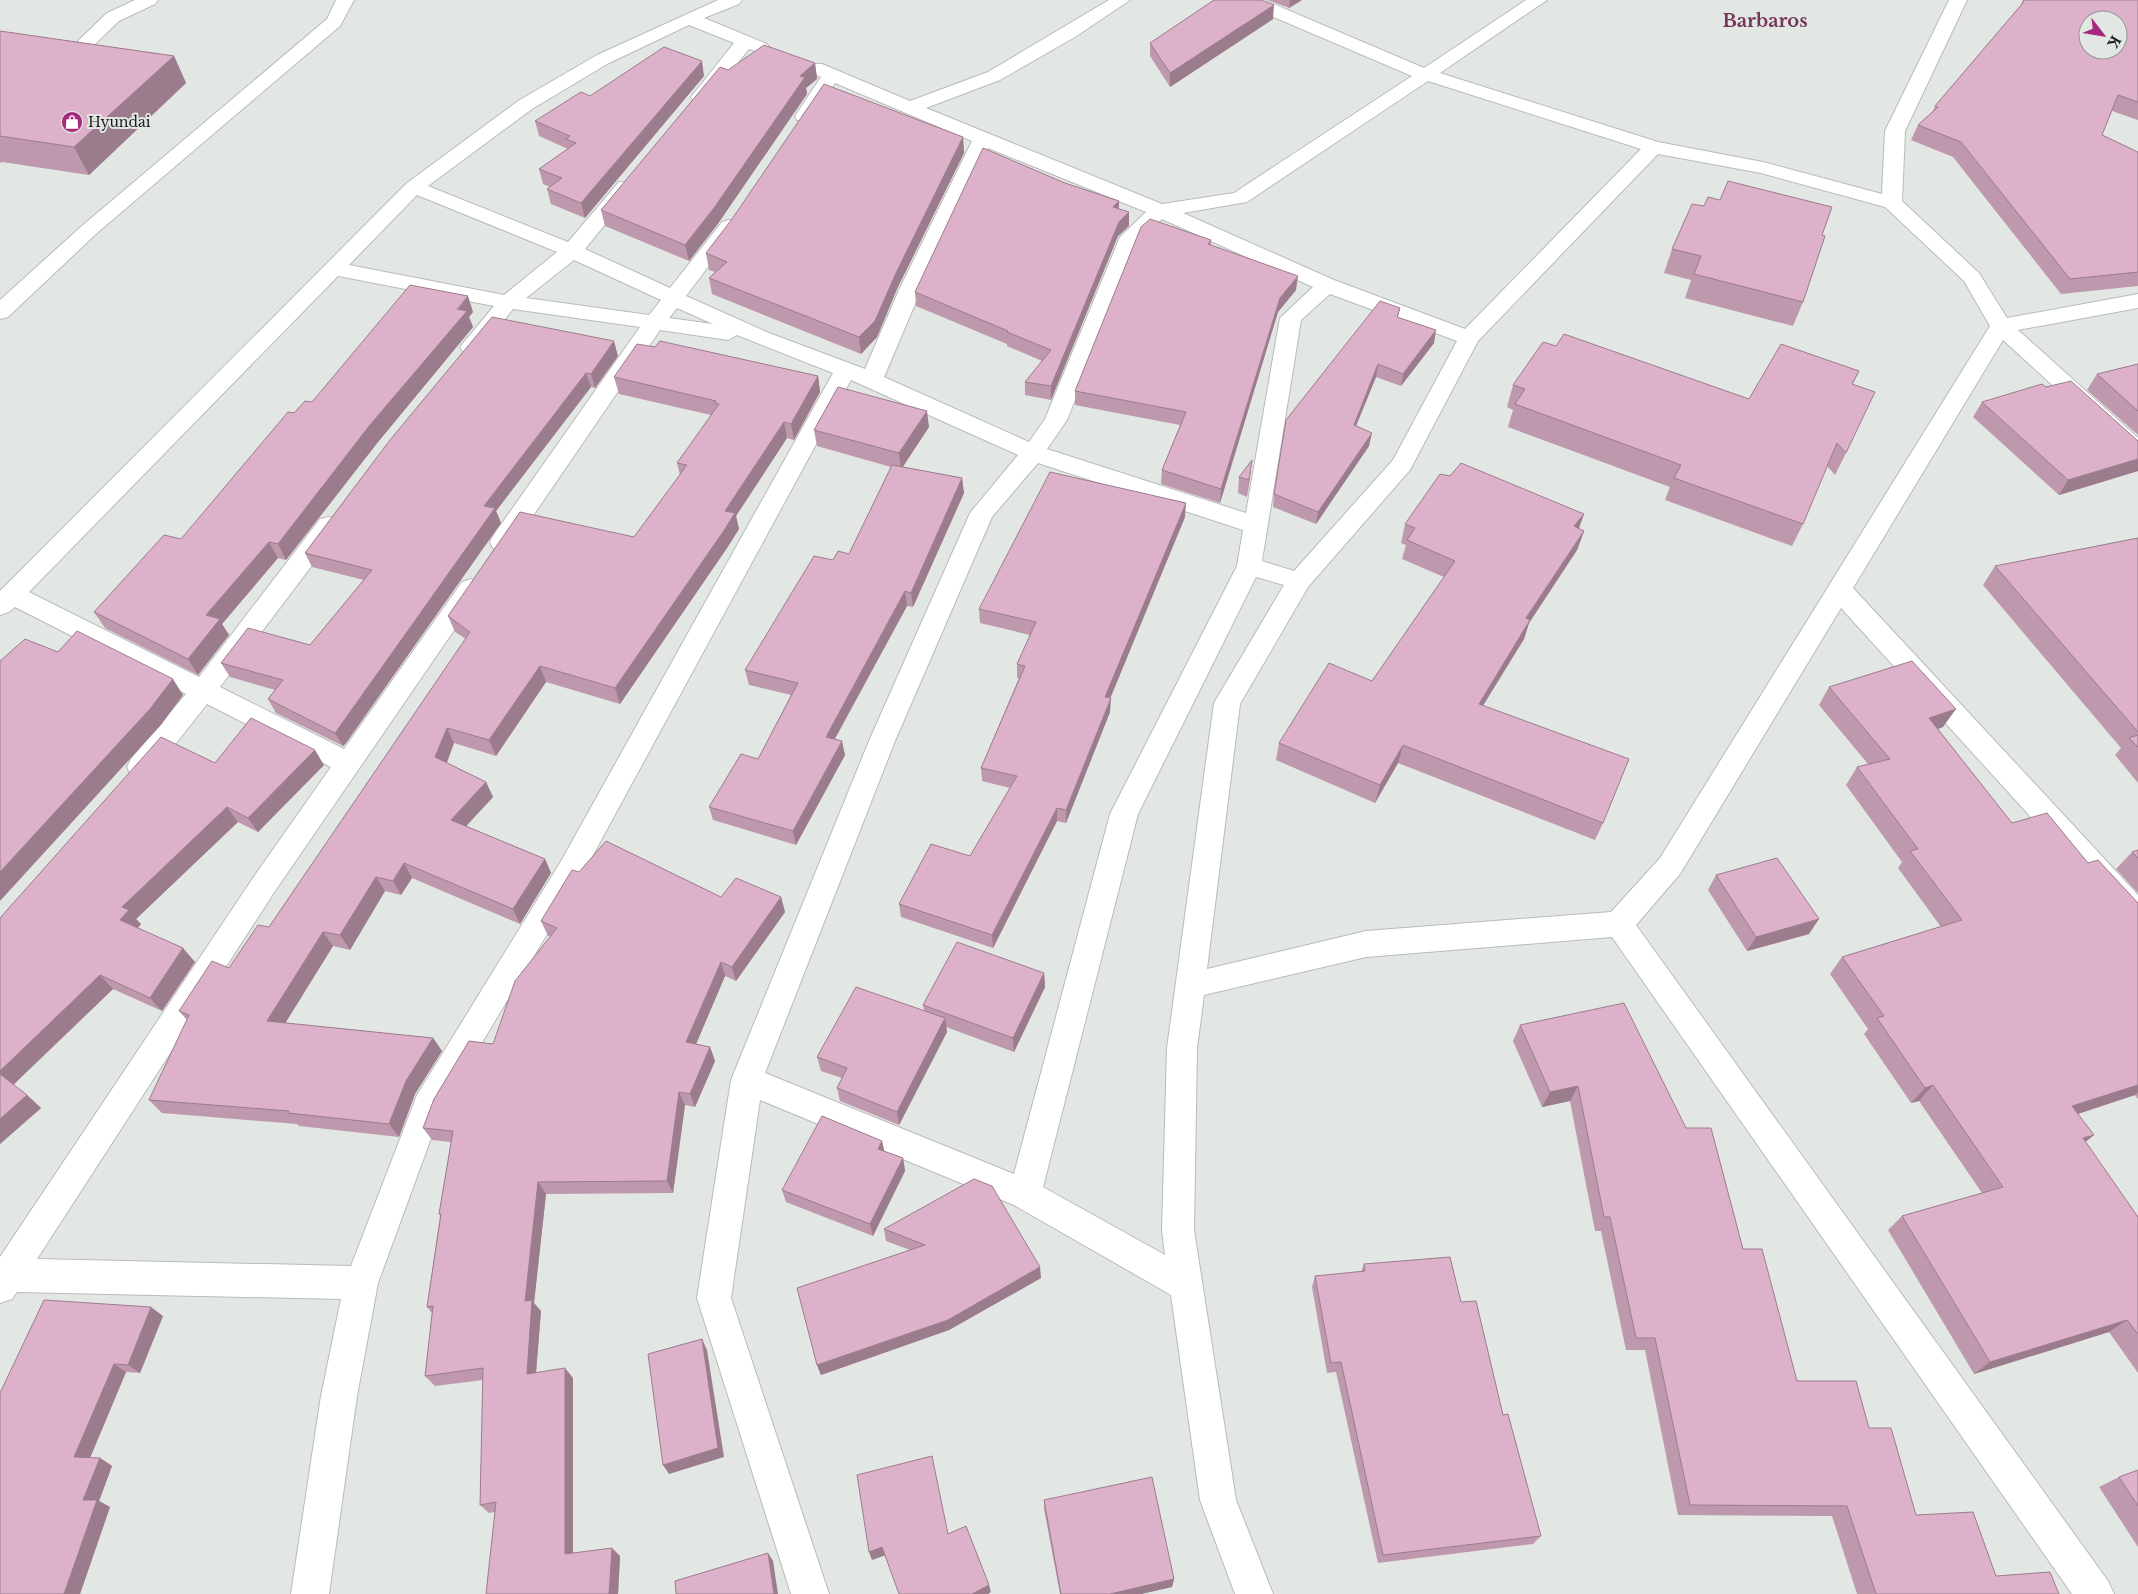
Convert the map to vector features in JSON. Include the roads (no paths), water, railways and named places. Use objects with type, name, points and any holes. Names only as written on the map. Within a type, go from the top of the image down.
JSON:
[{"type":"street","points":[[86,43],[113,17],[149,0]]},
{"type":"street","points":[[0,312],[119,204],[334,22],[345,0]]},
{"type":"street","points":[[348,763],[203,691],[6,600],[414,187],[525,105],[603,59],[689,18],[733,0]]},
{"type":"street","points":[[908,108],[994,76],[1069,33],[1121,0]]},
{"type":"street","points":[[1248,0],[1426,76],[1654,147],[1763,168],[1892,202],[1972,277],[2001,326],[2138,451]]},
{"type":"street","points":[[810,1594],[714,1298],[747,1080],[882,741],[982,512],[1033,453],[1056,420],[1130,237],[1160,210],[1240,198],[1538,0]]},
{"type":"street","points":[[1892,202],[1895,131],[1958,0]]},
{"type":"street","points":[[689,18],[780,55]]},
{"type":"street","points":[[683,117],[745,42]]},
{"type":"street","points":[[797,61],[832,74],[983,139],[1160,210],[1327,285],[1469,338]]},
{"type":"street","points":[[788,139],[832,74]]},
{"type":"street","points":[[872,380],[910,290],[983,139]]},
{"type":"street","points":[[1254,1594],[1218,1500],[1178,1230],[1182,1048],[1227,703],[1299,580],[1402,464],[1469,338],[1654,147]]},
{"type":"street","points":[[457,364],[508,302],[572,251],[640,169]]},
{"type":"street","points":[[414,187],[572,251],[761,338],[872,380],[1033,453],[1255,525]]},
{"type":"street","points":[[4,1281],[257,894],[654,322],[743,205]]},
{"type":"street","points":[[335,269],[508,302],[761,338]]},
{"type":"street","points":[[1025,1194],[1124,814],[1250,566],[1255,525],[1291,318],[1327,285]]},
{"type":"street","points":[[1189,986],[1366,944],[1619,924],[1670,866],[2001,326],[2138,301]]},
{"type":"street","points":[[310,1594],[339,1396],[361,1283],[428,1105],[570,871],[846,370]]},
{"type":"street","points":[[125,784],[171,733],[339,511]]},
{"type":"street","points":[[1250,566],[1299,580]]},
{"type":"street","points":[[1839,589],[2138,915]]},
{"type":"street","points":[[1619,924],[2095,1594]]},
{"type":"street","points":[[747,1080],[1025,1194],[1186,1285]]},
{"type":"street","points":[[4,1281],[361,1283]]},
{"type":"place","name":"Hyundai","points":[[72,122]]},
{"type":"district","name":"Barbaros","points":[[1765,21]]}]
